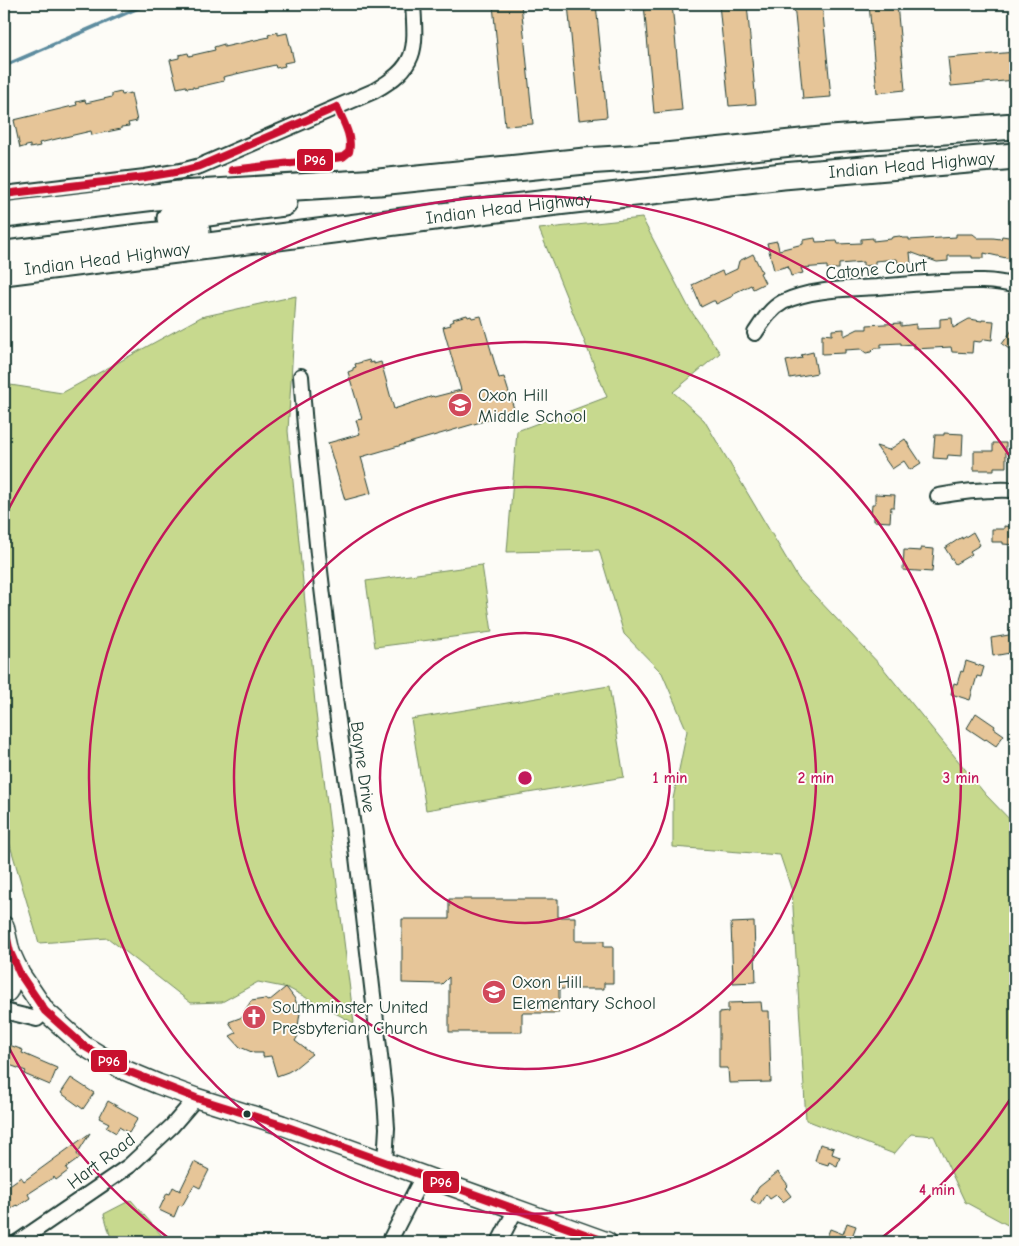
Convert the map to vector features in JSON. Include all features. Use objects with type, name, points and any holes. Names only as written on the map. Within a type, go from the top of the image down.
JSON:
[{"type":"highway","name":"Indian Head Highway","points":[[4,215],[180,194],[379,182],[831,139],[1015,126]]},
{"type":"highway","name":"Indian Head Highway","points":[[4,272],[505,208],[783,176],[1015,156]]},
{"type":"highway","points":[[4,238],[138,223],[300,200],[379,182]]},
{"type":"highway","points":[[4,255],[140,237],[300,220],[505,208]]},
{"type":"main road","points":[[4,926],[10,952],[20,974],[45,1011],[84,1046],[110,1062],[158,1084],[196,1098],[282,1125],[607,1242]]},
{"type":"main road","points":[[4,995],[8,992],[17,967]]},
{"type":"street","points":[[4,194],[145,177],[200,166],[374,91],[396,76],[407,65],[415,37],[413,4]]},
{"type":"street","name":"Catone Court","points":[[755,333],[771,311],[783,302],[803,295],[852,289],[972,280],[1015,286]]},
{"type":"street","name":"Bayne Drive","points":[[301,376],[334,696],[356,848],[385,1099],[387,1128],[385,1162]]},
{"type":"street","points":[[938,496],[978,490],[1015,490]]},
{"type":"street","points":[[4,1011],[37,1019],[45,1011]]},
{"type":"street","name":"Hart Road","points":[[18,1242],[129,1166],[172,1126],[196,1098]]},
{"type":"street","points":[[389,1242],[423,1176]]},
{"type":"street","points":[[499,1242],[516,1209]]},
{"type":"green space","points":[[642,218],[689,308],[720,353],[673,392],[704,420],[798,578],[883,668],[986,795],[1015,825],[1015,1229],[965,1202],[934,1136],[911,1134],[894,1154],[806,1120],[792,891],[780,855],[673,847],[673,799],[687,731],[662,673],[624,634],[599,550],[507,552],[517,431],[607,397],[539,229]]},
{"type":"green space","points":[[296,296],[288,431],[316,713],[354,1023],[288,988],[258,982],[222,1002],[191,1003],[108,938],[39,943],[4,825],[4,384],[62,393],[201,317]]},
{"type":"green space","points":[[482,565],[492,632],[375,647],[366,581]]},
{"type":"green space","points":[[609,686],[624,777],[426,810],[411,719]]},
{"type":"green space","points":[[131,1200],[164,1238],[164,1242],[112,1242],[104,1214]]},
{"type":"building","points":[[521,4],[533,124],[505,126],[493,5]]},
{"type":"building","points":[[568,4],[596,4],[607,117],[579,120]]},
{"type":"building","points":[[644,4],[672,4],[682,110],[654,113]]},
{"type":"building","points":[[719,4],[747,4],[756,104],[729,106]]},
{"type":"building","points":[[794,4],[822,4],[831,97],[803,99]]},
{"type":"building","points":[[869,4],[897,4],[905,90],[877,93]]},
{"type":"building","points":[[278,32],[278,35],[287,33],[294,61],[284,63],[285,66],[276,68],[275,65],[223,77],[224,81],[194,88],[187,88],[186,86],[177,88],[170,60],[179,58],[179,55],[188,53],[189,56],[215,50],[214,47],[224,44],[224,47],[269,37],[268,35]]},
{"type":"building","points":[[1015,52],[1015,80],[951,86],[948,58]]},
{"type":"building","points":[[121,92],[122,95],[131,93],[137,121],[128,123],[129,126],[92,135],[91,131],[39,143],[40,146],[30,148],[30,145],[20,148],[14,120],[77,105],[76,102],[85,100],[86,103],[112,97],[112,94]]},
{"type":"building","points":[[956,234],[973,234],[978,238],[1001,239],[1002,236],[1015,238],[1015,260],[984,253],[984,258],[948,256],[948,261],[937,262],[910,252],[911,263],[898,264],[897,259],[875,261],[875,265],[863,266],[863,262],[839,264],[839,269],[827,269],[827,266],[801,268],[803,273],[791,276],[788,266],[774,270],[767,243],[777,241],[779,250],[803,244],[803,240],[815,238],[816,242],[837,241],[838,244],[861,243],[861,239],[873,238],[873,241],[900,236],[902,238],[909,238],[909,240],[956,237]]},
{"type":"building","points":[[753,254],[765,283],[753,289],[751,285],[716,304],[713,301],[701,307],[692,285],[722,271],[724,275],[737,269],[739,261]]},
{"type":"building","name":"Oxon Hill Middle School","points":[[467,315],[472,318],[481,316],[499,378],[504,377],[515,412],[361,457],[371,493],[345,500],[328,443],[360,434],[356,420],[362,419],[348,372],[356,367],[355,364],[369,360],[370,363],[374,362],[374,364],[381,362],[394,409],[433,396],[461,390],[443,327],[451,325],[450,323],[454,321],[453,319]]},
{"type":"building","points":[[952,318],[953,328],[969,319],[994,321],[992,340],[973,341],[972,353],[952,352],[951,347],[914,349],[914,344],[901,345],[901,343],[881,344],[881,348],[875,348],[871,352],[866,353],[861,349],[845,350],[845,353],[822,354],[822,334],[832,335],[832,330],[844,329],[844,336],[858,329],[867,329],[867,325],[901,323],[901,326],[916,324],[916,329],[940,328],[940,319]]},
{"type":"building","points":[[1015,326],[1015,353],[1002,344]]},
{"type":"building","points":[[813,352],[817,373],[790,378],[786,361],[802,358],[801,355]]},
{"type":"building","points":[[944,433],[963,434],[962,456],[948,455],[947,459],[933,458],[935,435],[944,435]]},
{"type":"building","points":[[905,439],[921,463],[910,470],[904,461],[892,469],[876,446],[889,450]]},
{"type":"building","points":[[993,443],[1006,443],[1006,467],[994,467],[994,470],[974,470],[974,451],[993,451]]},
{"type":"building","points":[[875,494],[895,495],[894,507],[891,507],[890,522],[874,521],[874,515],[871,515],[872,504],[875,504]]},
{"type":"building","points":[[1004,526],[1015,527],[1015,545],[992,542],[992,529],[1004,529]]},
{"type":"building","points":[[973,532],[980,545],[970,551],[972,554],[955,564],[945,548]]},
{"type":"building","points":[[921,548],[934,549],[932,572],[903,570],[904,550],[921,551]]},
{"type":"building","points":[[1015,634],[1015,649],[1010,649],[1010,653],[993,656],[991,638]]},
{"type":"building","points":[[966,661],[984,667],[981,677],[977,676],[970,700],[951,694],[954,683],[957,684],[961,671],[963,672]]},
{"type":"building","points":[[976,713],[995,726],[994,728],[1004,735],[996,746],[967,728]]},
{"type":"building","points":[[449,899],[558,899],[558,917],[575,917],[575,941],[604,941],[604,947],[613,947],[613,983],[604,983],[604,989],[559,989],[559,1013],[522,1013],[522,1032],[449,1032],[449,977],[442,984],[402,983],[402,919],[449,919]]},
{"type":"building","points":[[754,922],[756,982],[733,983],[731,923]]},
{"type":"building","points":[[286,987],[295,999],[300,1013],[295,1034],[298,1036],[295,1041],[312,1054],[295,1068],[277,1076],[271,1056],[263,1057],[263,1053],[254,1053],[240,1047],[230,1036],[236,1033],[229,1022],[245,1016],[244,1012],[251,1001],[265,999],[269,1001]]},
{"type":"building","points":[[761,1002],[762,1011],[769,1011],[771,1082],[729,1083],[728,1068],[719,1068],[719,1013],[728,1012],[728,1003]]},
{"type":"building","points":[[4,1043],[23,1050],[22,1053],[57,1068],[50,1085],[24,1074],[26,1071],[4,1063]]},
{"type":"building","points":[[71,1078],[94,1093],[83,1109],[61,1093]]},
{"type":"building","points":[[108,1101],[138,1118],[129,1133],[119,1127],[116,1133],[106,1127],[109,1123],[99,1118]]},
{"type":"building","points":[[90,1133],[77,1154],[80,1158],[66,1168],[68,1171],[56,1180],[54,1177],[28,1194],[30,1198],[4,1214],[4,1189],[21,1177],[24,1181]]},
{"type":"building","points":[[820,1144],[834,1148],[832,1154],[840,1157],[837,1166],[829,1162],[828,1165],[815,1161]]},
{"type":"building","points":[[194,1162],[209,1170],[200,1188],[194,1185],[182,1206],[179,1205],[174,1217],[159,1210],[167,1193],[170,1194],[173,1187],[180,1191]]},
{"type":"building","points":[[778,1172],[788,1185],[785,1188],[791,1196],[783,1202],[776,1195],[770,1199],[766,1194],[759,1205],[751,1200],[759,1187]]},
{"type":"building","points":[[847,1223],[856,1226],[852,1237],[864,1242],[825,1242],[830,1229],[843,1234]]},
{"type":"waterway","points":[[4,66],[147,4]]},
{"type":"transit line","name":"P96","points":[[232,170],[343,157],[349,152],[350,141],[337,107]]},
{"type":"transit line","name":"P96","points":[[4,194],[181,171],[200,166],[337,107]]},
{"type":"transit line","name":"P96","points":[[4,926],[10,952],[20,974],[45,1011],[84,1046],[122,1069],[196,1098],[282,1125],[607,1242]]},
{"type":"place","name":"Oxon Hill Middle School","points":[[460,405]]},
{"type":"place","name":"Oxon Hill Elementary School","points":[[494,992]]},
{"type":"place","name":"Southminster United Presbyterian Church","points":[[254,1017]]}]
